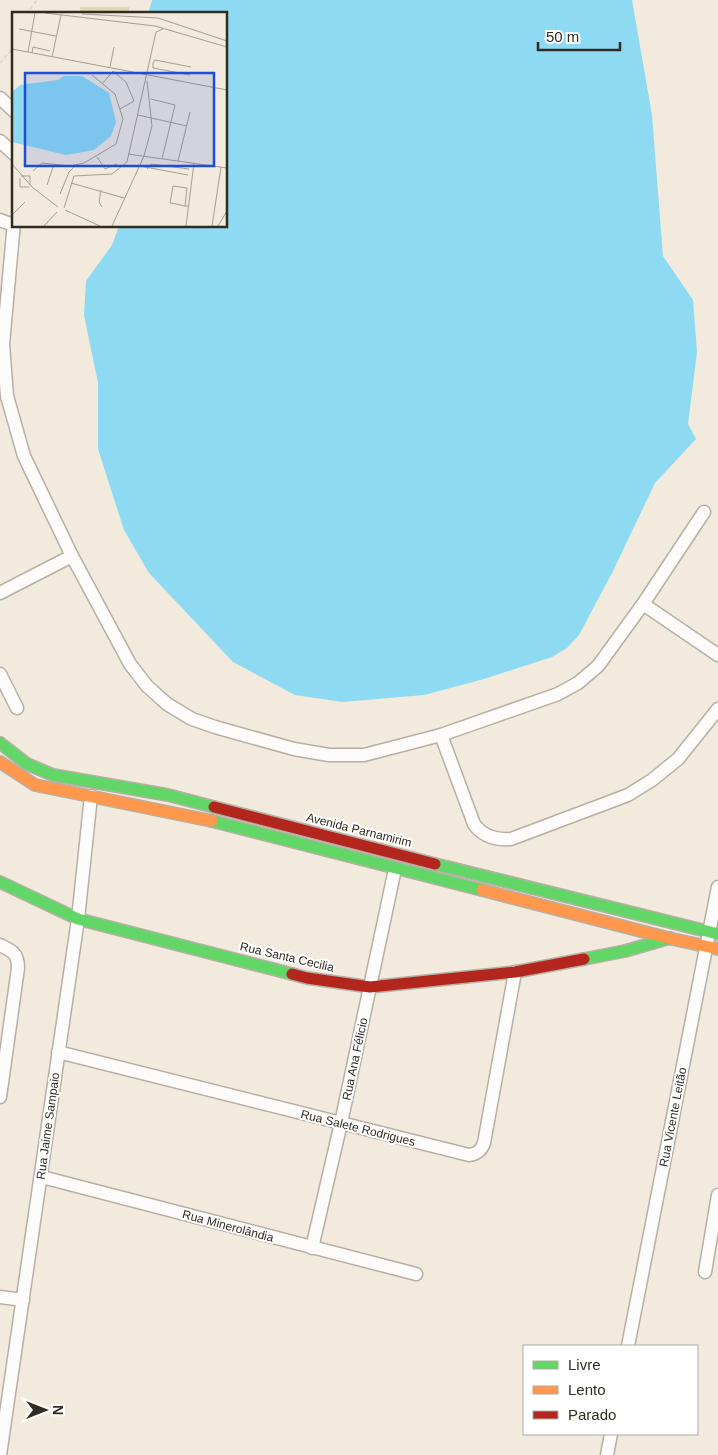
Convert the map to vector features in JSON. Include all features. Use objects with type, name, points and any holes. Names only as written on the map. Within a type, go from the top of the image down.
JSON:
[{"type":"street","points":[[0,98],[12,109]]},
{"type":"street","points":[[13,228],[2,334],[7,396],[24,456],[72,556],[130,664],[147,686],[167,704],[192,719],[294,749],[330,755],[364,755],[441,734],[558,694],[578,683],[598,666],[644,604],[704,512]]},
{"type":"street","points":[[0,385],[7,396]]},
{"type":"street","points":[[0,593],[72,556]]},
{"type":"street","points":[[644,604],[718,656]]},
{"type":"street","points":[[0,674],[17,708]]},
{"type":"street","points":[[441,734],[474,824],[488,836],[500,840],[512,839],[628,795],[652,780],[678,759],[718,709]]},
{"type":"street","name":"Avenida Parnamirim","points":[[0,743],[27,764],[53,775],[168,795],[714,934]]},
{"type":"street","points":[[0,762],[34,784],[60,791],[196,817],[712,948]]},
{"type":"street","name":"Rua Jaime Sampaio","points":[[0,1455],[42,1177],[78,919],[91,796]]},
{"type":"street","name":"Rua Ana Félicio","points":[[312,1248],[341,1123],[395,869]]},
{"type":"street","name":"Rua Santa Cecilia","points":[[1,885],[78,919],[307,978],[370,987],[515,972],[625,951],[694,929]]},
{"type":"street","name":"Rua Vicente Leitão","points":[[628,1345],[712,948],[718,887]]},
{"type":"street","points":[[0,945],[12,950],[18,960],[0,1097]]},
{"type":"street","name":"Rua Salete Rodrigues","points":[[58,1052],[469,1156],[476,1154],[484,1144],[515,972]]},
{"type":"street","name":"Rua Minerolândia","points":[[42,1177],[416,1274]]},
{"type":"street","points":[[705,1272],[718,1195]]},
{"type":"street","points":[[0,1297],[23,1300]]},
{"type":"street","points":[[607,1455],[611,1435]]},
{"type":"path","points":[[28,12],[37,0]]},
{"type":"path","points":[[0,63],[12,49]]},
{"type":"green space","points":[[80,7],[129,7],[129,12],[80,12]]},
{"type":"water","points":[[152,0],[632,0],[652,115],[663,256],[693,300],[697,352],[688,424],[696,439],[655,483],[613,571],[579,635],[567,648],[552,657],[484,679],[424,695],[342,702],[295,695],[233,662],[149,573],[124,530],[98,449],[98,383],[84,315],[86,281],[112,245],[118,228],[228,228],[228,12],[149,12]]},
{"type":"traffic: fast","points":[[0,743],[27,764],[53,775],[168,795],[214,807]]},
{"type":"traffic: fast","points":[[212,821],[482,890]]},
{"type":"traffic: fast","points":[[435,864],[718,934]]},
{"type":"traffic: fast","points":[[0,882],[78,919],[292,974]]},
{"type":"traffic: fast","points":[[584,959],[625,951],[670,938]]},
{"type":"traffic: slow","points":[[0,762],[35,785],[212,821]]},
{"type":"traffic: slow","points":[[482,890],[718,949]]},
{"type":"traffic: jam","points":[[214,807],[435,864]]},
{"type":"traffic: jam","points":[[292,974],[370,987],[515,972],[584,959]]}]
